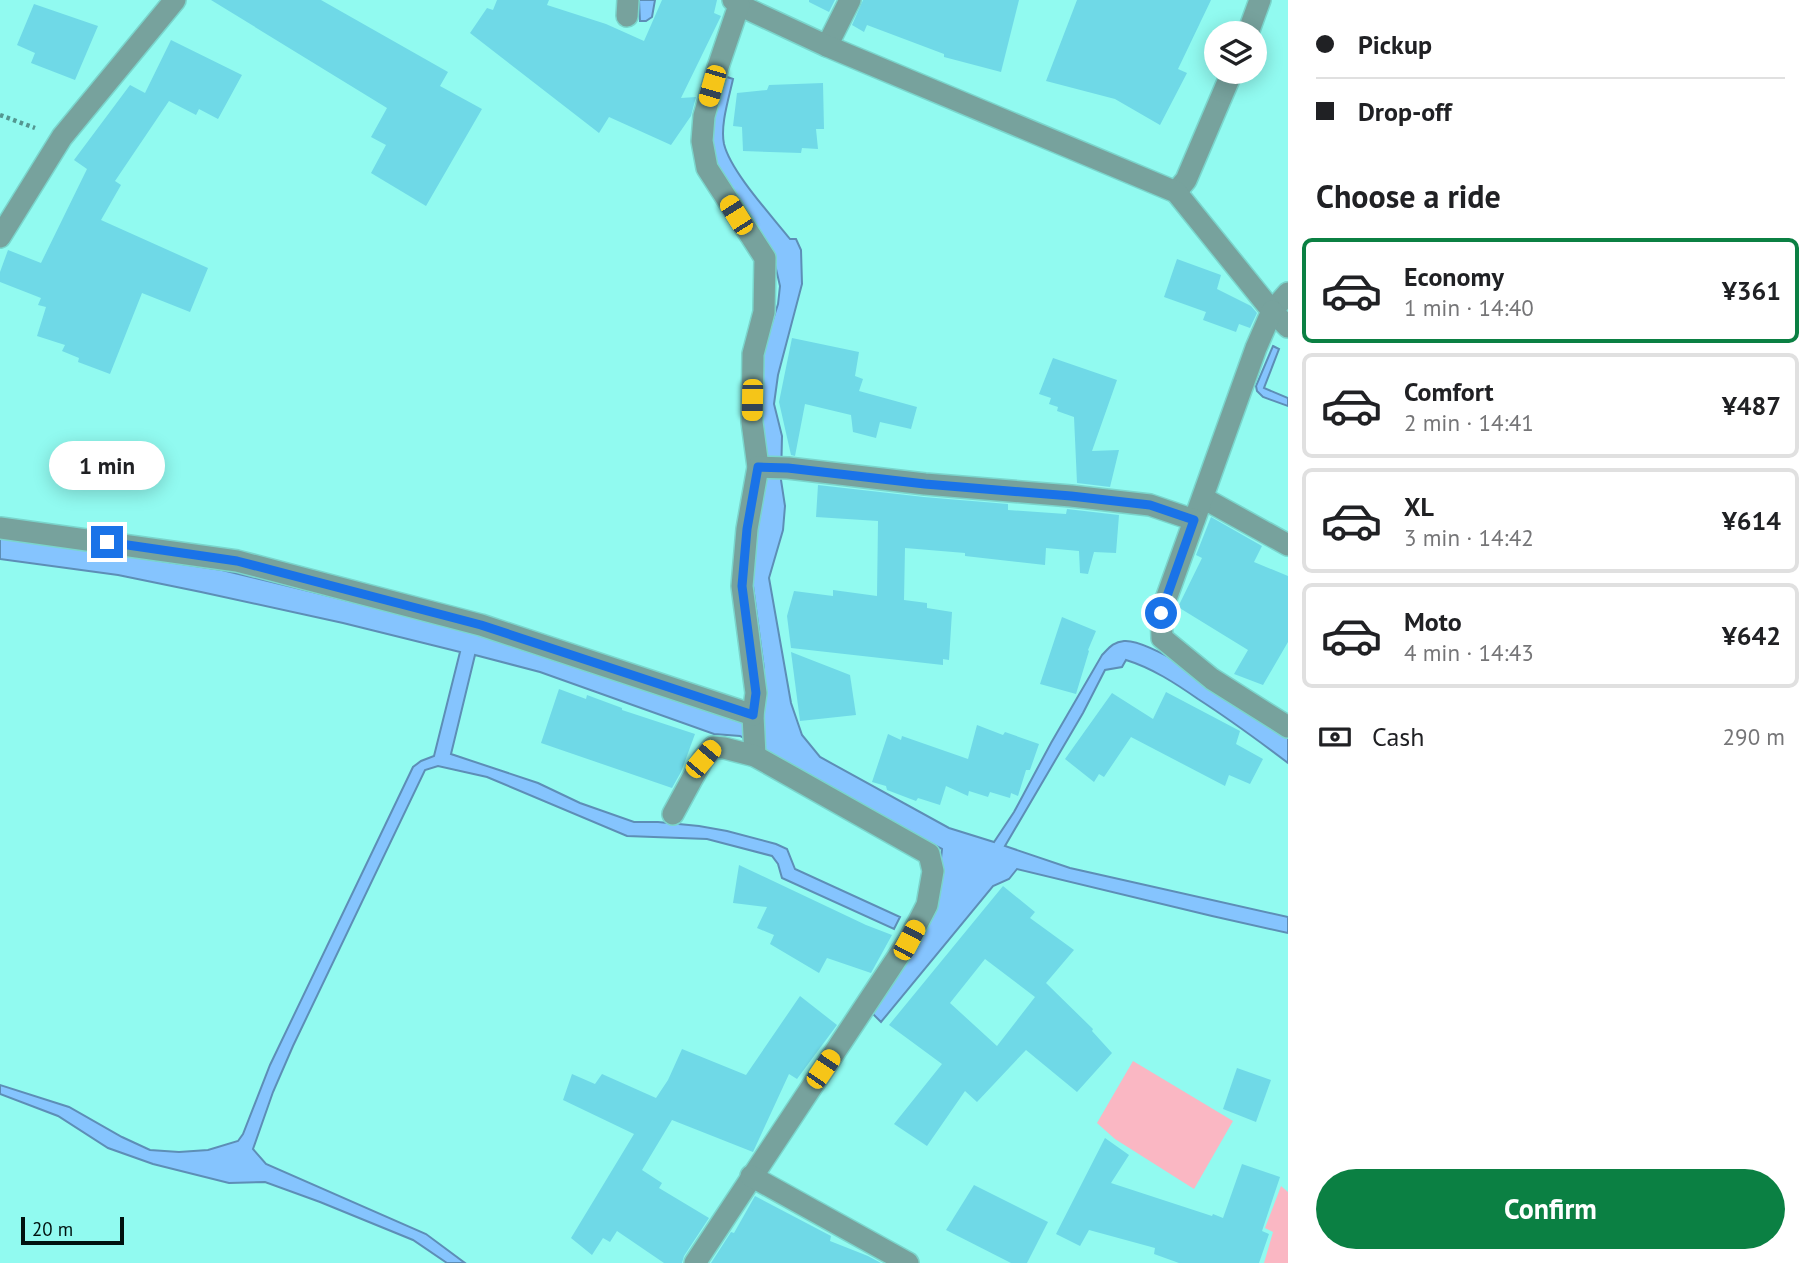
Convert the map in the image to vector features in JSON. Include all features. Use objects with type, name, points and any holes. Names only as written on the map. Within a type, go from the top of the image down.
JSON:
[{"type":"street","points":[[0,237],[62,137],[175,0]]},
{"type":"street","points":[[827,46],[850,0]]},
{"type":"street","points":[[1252,21],[1260,0]]},
{"type":"street","points":[[755,754],[753,715],[756,693],[742,586],[747,529],[758,467],[752,422],[753,354],[764,312],[765,258],[707,168],[702,141],[704,116],[736,2],[827,46],[1177,192],[1288,327]]},
{"type":"street","points":[[1177,192],[1186,180],[1227,84]]},
{"type":"street","points":[[1288,293],[1272,310],[1256,348],[1161,613],[1162,638],[1212,679],[1288,727]]},
{"type":"street","points":[[758,467],[1150,505],[1194,520]]},
{"type":"street","points":[[1203,498],[1288,545]]},
{"type":"street","points":[[0,528],[237,561],[481,625],[753,715]]},
{"type":"street","points":[[673,814],[703,759],[713,747],[755,754],[929,854],[933,871],[927,905],[909,940],[695,1263]]},
{"type":"street","points":[[751,1176],[908,1263]]},
{"type":"path","points":[[0,115],[62,137]]},
{"type":"shaded area","points":[[1133,1061],[1233,1121],[1194,1189],[1115,1139],[1097,1123]]},
{"type":"shaded area","points":[[1281,1186],[1288,1192],[1288,1263],[1264,1263],[1273,1232],[1265,1228]]},
{"type":"water","points":[[639,0],[655,0],[652,17],[646,21],[640,21]]},
{"type":"water","points":[[724,76],[733,79],[723,128],[728,155],[752,193],[790,239],[796,239],[801,250],[802,284],[778,375],[774,404],[782,436],[781,480],[785,506],[783,530],[769,578],[791,703],[802,735],[820,757],[949,828],[994,842],[1014,812],[1102,655],[1112,646],[1124,641],[1158,651],[1206,679],[1288,734],[1288,763],[1181,687],[1126,660],[1122,667],[1105,670],[1083,713],[1005,846],[1070,868],[1288,917],[1288,933],[1017,869],[1009,879],[993,886],[881,1022],[871,1012],[938,887],[942,849],[740,736],[714,734],[540,672],[475,655],[451,754],[538,783],[580,803],[634,822],[699,826],[776,844],[787,849],[795,869],[900,917],[894,929],[782,878],[778,864],[772,856],[707,839],[627,836],[487,777],[438,766],[425,770],[293,1046],[253,1149],[266,1164],[426,1234],[465,1263],[447,1263],[413,1240],[265,1182],[229,1183],[153,1164],[108,1148],[58,1116],[0,1094],[0,1085],[69,1107],[150,1150],[208,1150],[238,1141],[270,1065],[413,767],[434,756],[460,652],[343,623],[118,575],[0,559],[0,537],[222,570],[321,594],[460,629],[763,722],[764,669],[751,571],[765,481],[758,376],[778,304],[780,286],[773,256],[717,166],[709,136]]},
{"type":"water","points":[[1273,346],[1279,349],[1264,388],[1288,398],[1288,406],[1263,397],[1257,391],[1256,386]]},
{"type":"building","points":[[211,0],[321,0],[448,72],[440,86],[482,109],[426,206],[371,173],[386,145],[371,137],[387,108]]},
{"type":"building","points":[[497,0],[549,0],[547,5],[606,24],[644,41],[662,0],[717,0],[714,13],[721,16],[681,98],[696,97],[691,116],[671,145],[609,117],[599,133],[470,33],[487,8],[493,10]]},
{"type":"building","points":[[809,0],[835,0],[829,12]]},
{"type":"building","points":[[863,0],[1019,0],[1001,72],[944,57],[944,54],[867,25],[864,32],[852,25]]},
{"type":"building","points":[[1077,0],[1211,0],[1178,69],[1187,73],[1160,125],[1115,99],[1046,81]]},
{"type":"building","points":[[34,4],[98,26],[75,80],[31,63],[35,53],[17,45]]},
{"type":"building","points":[[171,40],[242,75],[218,119],[199,109],[196,115],[169,101],[115,181],[121,185],[101,220],[208,268],[190,312],[142,293],[110,374],[78,362],[79,358],[62,351],[65,345],[37,336],[46,307],[38,305],[41,298],[0,282],[0,272],[8,250],[41,263],[87,169],[74,160],[130,85],[145,93]]},
{"type":"building","points":[[823,83],[824,129],[816,129],[818,149],[802,148],[801,153],[743,151],[742,127],[733,126],[737,93],[767,90],[769,85]]},
{"type":"building","points":[[1177,259],[1221,275],[1217,289],[1251,306],[1257,313],[1250,328],[1239,324],[1236,332],[1203,320],[1206,312],[1164,297]]},
{"type":"building","points":[[792,338],[859,352],[855,376],[863,379],[859,391],[917,407],[911,429],[880,422],[876,438],[853,432],[851,415],[805,404],[795,456],[791,455],[779,402]]},
{"type":"building","points":[[1053,358],[1117,380],[1092,451],[1119,450],[1110,487],[1077,483],[1074,417],[1057,411],[1058,407],[1049,404],[1051,398],[1039,394]]},
{"type":"building","points":[[818,485],[1008,504],[1008,510],[1066,514],[1067,509],[1119,515],[1116,553],[1094,552],[1088,574],[1080,573],[1079,551],[1046,548],[1045,565],[965,556],[965,553],[905,548],[904,600],[927,603],[927,608],[952,612],[949,660],[943,659],[943,665],[791,648],[787,616],[794,591],[833,596],[833,590],[877,596],[878,521],[816,517]]},
{"type":"building","points":[[1211,517],[1262,546],[1254,562],[1288,576],[1288,642],[1263,685],[1234,674],[1248,650],[1178,607],[1202,558],[1196,555]]},
{"type":"building","points":[[1062,617],[1096,631],[1076,694],[1040,684]]},
{"type":"building","points":[[791,652],[850,675],[856,715],[800,721]]},
{"type":"building","points":[[559,689],[586,699],[587,695],[622,710],[695,734],[672,788],[541,743]]},
{"type":"building","points":[[1166,692],[1240,731],[1236,744],[1263,759],[1250,784],[1229,775],[1225,786],[1131,737],[1104,777],[1099,774],[1094,782],[1065,759],[1112,693],[1153,719]]},
{"type":"building","points":[[977,725],[1039,744],[1030,770],[1026,770],[1018,796],[1011,793],[1010,798],[990,792],[988,797],[969,791],[968,796],[946,786],[940,805],[918,798],[916,801],[872,782],[888,734],[901,740],[902,736],[968,759]]},
{"type":"building","points":[[739,865],[892,935],[871,973],[827,958],[819,973],[770,944],[774,935],[757,928],[767,907],[733,903]]},
{"type":"building","points":[[1003,886],[1035,912],[1030,918],[1074,950],[1046,983],[1093,1029],[1112,1053],[1077,1092],[1026,1050],[977,1102],[965,1091],[927,1146],[894,1124],[942,1064],[889,1025]],"holes":[[[985,959],[1035,997],[997,1046],[950,1003]]]},
{"type":"building","points":[[800,996],[837,1025],[797,1079],[789,1074],[753,1152],[672,1120],[642,1170],[662,1183],[659,1188],[709,1218],[682,1263],[664,1263],[617,1231],[610,1242],[603,1238],[592,1255],[571,1238],[634,1134],[563,1100],[572,1074],[595,1084],[602,1074],[656,1098],[668,1080],[682,1049],[746,1075]]},
{"type":"building","points":[[1237,1068],[1271,1080],[1256,1122],[1223,1109]]},
{"type":"building","points":[[1105,1138],[1129,1155],[1111,1183],[1212,1216],[1213,1214],[1223,1218],[1242,1164],[1280,1177],[1262,1231],[1269,1234],[1259,1263],[1179,1263],[1154,1254],[1155,1248],[1089,1230],[1080,1246],[1056,1234]]},
{"type":"building","points":[[974,1185],[1048,1222],[1027,1263],[1011,1263],[946,1230]]},
{"type":"building","points":[[755,1196],[831,1236],[830,1241],[881,1263],[711,1263],[731,1232],[734,1233]]},
{"type":"route","points":[[107,542],[237,561],[481,625],[753,715],[756,693],[742,586],[747,529],[758,467],[1150,505],[1194,520],[1161,613]]}]
